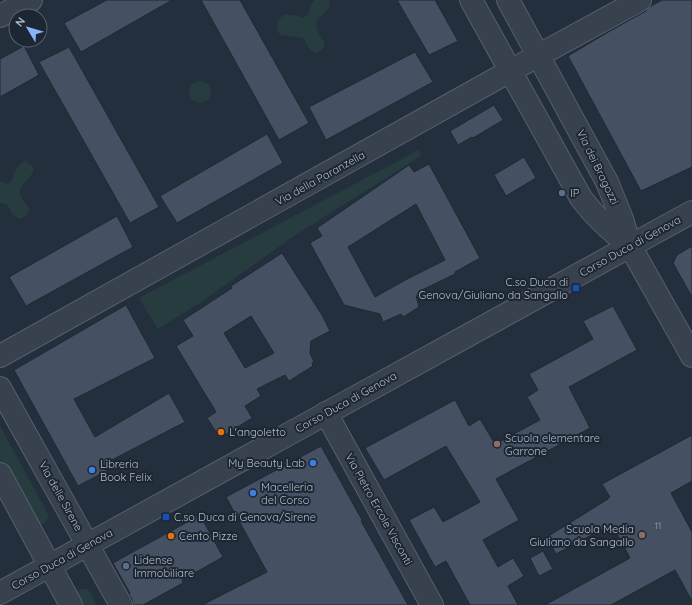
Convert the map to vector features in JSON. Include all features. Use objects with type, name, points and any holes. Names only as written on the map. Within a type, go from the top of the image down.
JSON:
[{"type":"street","points":[[0,16],[31,0]]},
{"type":"street","points":[[471,0],[581,198],[599,220],[630,246],[692,356]]},
{"type":"street","name":"Via dei Bragozzi","points":[[508,0],[607,182],[622,219],[630,246]]},
{"type":"street","name":"Via della Paranzella","points":[[0,356],[640,0]]},
{"type":"street","name":"Corso Duca di Genova","points":[[0,592],[692,212]]},
{"type":"street","name":"Via delle Sirene","points":[[0,388],[121,605]]},
{"type":"street","name":"Via Pietro Ercole Visconti","points":[[326,414],[432,605]]},
{"type":"street","points":[[0,474],[71,605]]},
{"type":"green space","points":[[315,0],[329,0],[328,9],[320,17],[317,23],[318,32],[325,42],[322,49],[316,53],[309,48],[303,38],[280,35],[277,27],[278,20],[283,16],[292,15],[301,18],[307,16],[311,5]]},
{"type":"green space","points":[[200,81],[204,82],[210,88],[210,96],[204,102],[200,103],[196,102],[190,96],[189,92],[190,88],[196,82]]},
{"type":"green space","points":[[419,150],[421,156],[297,234],[201,302],[158,329],[139,298]]},
{"type":"green space","points":[[24,161],[33,168],[33,172],[21,187],[20,194],[29,208],[26,215],[20,219],[13,214],[7,204],[0,203],[0,182],[5,184],[11,182],[17,168]]},
{"type":"green space","points":[[0,426],[48,514],[48,518],[45,522],[40,524],[35,522],[31,517],[0,460]]},
{"type":"green space","points":[[80,589],[86,589],[90,592],[97,605],[78,605],[75,594]]},
{"type":"building","points":[[107,0],[172,0],[81,52],[64,23]]},
{"type":"building","points":[[201,0],[240,0],[309,123],[279,140]]},
{"type":"building","points":[[397,0],[435,0],[458,41],[429,55]]},
{"type":"building","points":[[662,0],[692,0],[692,167],[641,191],[568,56],[646,11],[651,6]]},
{"type":"building","points":[[69,47],[159,207],[130,223],[39,62]]},
{"type":"building","points":[[20,48],[25,48],[39,75],[0,97],[0,59]]},
{"type":"building","points":[[415,52],[433,82],[326,140],[309,107]]},
{"type":"building","points":[[494,105],[503,120],[458,145],[450,131]]},
{"type":"building","points":[[267,134],[283,163],[177,223],[160,196]]},
{"type":"building","points":[[524,157],[536,178],[506,196],[494,175]]},
{"type":"building","points":[[429,164],[480,258],[455,272],[455,274],[422,290],[423,292],[416,296],[419,307],[403,317],[401,314],[383,322],[380,314],[344,305],[310,243],[322,236],[317,228],[409,165],[414,172]],"holes":[[[416,204],[445,260],[375,297],[348,247]]]},
{"type":"building","points":[[117,216],[133,247],[26,306],[9,277]]},
{"type":"building","points":[[692,246],[692,297],[673,263],[677,255]]},
{"type":"building","points":[[282,253],[322,315],[330,331],[311,341],[310,353],[314,362],[312,363],[313,366],[289,381],[285,375],[257,389],[261,396],[245,406],[252,418],[220,438],[207,418],[216,412],[176,346],[193,336],[183,320],[232,288],[231,286]],"holes":[[[251,316],[274,353],[245,368],[224,333]]]},
{"type":"building","points":[[126,305],[155,358],[74,399],[95,437],[169,393],[185,422],[108,462],[112,468],[78,486],[14,370]]},
{"type":"building","points":[[613,306],[637,350],[569,387],[590,428],[496,479],[519,520],[483,540],[498,567],[513,558],[524,576],[508,586],[518,605],[470,605],[446,561],[435,567],[409,520],[434,507],[443,522],[480,502],[446,446],[384,480],[365,448],[455,400],[469,426],[480,419],[495,444],[540,420],[527,397],[538,390],[529,374],[593,339],[583,321]]},
{"type":"building","points":[[692,435],[692,481],[671,493],[692,532],[692,601],[675,570],[611,605],[545,605],[630,558],[612,524],[556,554],[547,537],[608,499],[610,497],[602,484]]},
{"type":"building","points":[[321,446],[408,605],[202,605],[267,572],[226,497]]},
{"type":"building","points":[[200,515],[223,557],[182,580],[183,583],[143,605],[133,605],[129,594],[130,593],[113,563]]},
{"type":"building","points":[[543,551],[553,569],[539,576],[530,558]]},
{"type":"place","name":"IP","points":[[562,193]]},
{"type":"place","name":"C.so Duca di Genova/Giuliano da Sangallo","points":[[576,288]]},
{"type":"place","name":"L'angoletto","points":[[221,432]]},
{"type":"place","name":"Scuola elementare Garrone","points":[[497,444]]},
{"type":"place","name":"My Beauty Lab","points":[[313,463]]},
{"type":"place","name":"Libreria Book Felix","points":[[92,470]]},
{"type":"place","name":"Macelleria del Corso","points":[[253,493]]},
{"type":"place","name":"C.so Duca di Genova/Sirene","points":[[166,517]]},
{"type":"place","name":"Scuola Media Giuliano da Sangallo","points":[[642,535]]},
{"type":"place","name":"Cento Pizze","points":[[171,536]]},
{"type":"place","name":"Lidense Immobiliare","points":[[126,566]]}]
